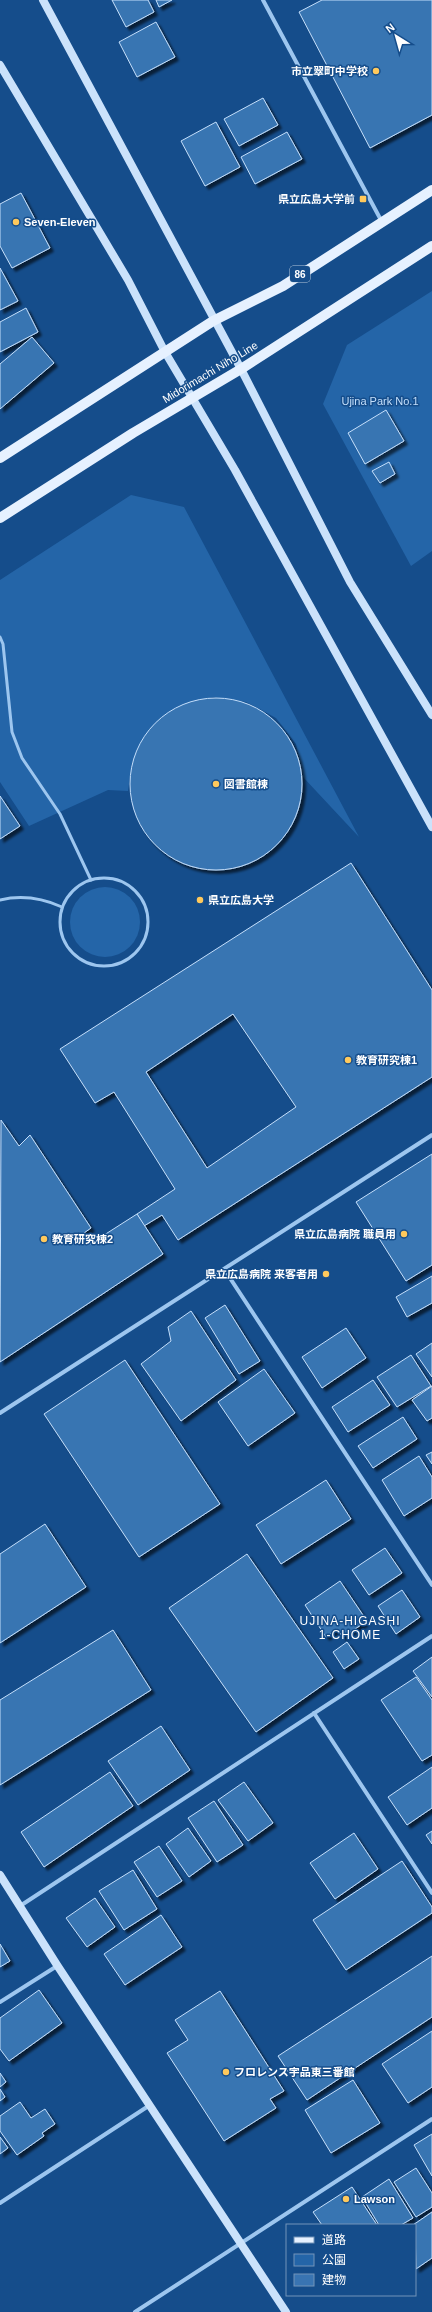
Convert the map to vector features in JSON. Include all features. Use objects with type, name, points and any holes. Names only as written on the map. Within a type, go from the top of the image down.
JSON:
[{"type":"main road","name":"86","points":[[0,458],[213,321],[283,286],[432,190]]},
{"type":"main road","name":"Midorimachi Niho Line","points":[[0,518],[193,397],[241,369],[432,246]]},
{"type":"street","points":[[43,0],[213,321],[241,369],[350,582],[432,715]]},
{"type":"street","points":[[263,0],[382,222]]},
{"type":"street","points":[[0,65],[128,280],[165,352],[193,397],[432,827]]},
{"type":"street","points":[[0,1413],[432,1135]]},
{"type":"street","points":[[224,1269],[432,1585]]},
{"type":"street","points":[[20,1906],[432,1636]]},
{"type":"street","points":[[314,1714],[432,1893]]},
{"type":"street","points":[[0,1875],[57,1965],[286,2312]]},
{"type":"street","points":[[0,2002],[57,1965]]},
{"type":"street","points":[[0,2203],[150,2105]]},
{"type":"street","points":[[135,2312],[432,2118]]},
{"type":"lane","points":[[0,637],[3,644],[12,732],[22,758],[60,814],[91,880]]},
{"type":"lane","points":[[102,877],[118,879],[134,889],[144,902],[149,920],[146,936],[137,951],[124,961],[106,966],[90,964],[75,954],[65,941],[60,924],[62,908],[72,892],[91,880],[102,877]]},
{"type":"lane","points":[[0,900],[11,897],[44,899],[62,908]]},
{"type":"green space","name":"Ujina Park No.1","points":[[432,291],[432,551],[411,566],[323,404],[347,345]]},
{"type":"green space","points":[[131,495],[184,507],[359,837],[303,777],[296,744],[276,718],[246,702],[213,697],[179,707],[152,728],[132,763],[128,791],[108,790],[29,826],[0,782],[0,580]]},
{"type":"green space","points":[[98,887],[112,887],[125,893],[134,902],[140,915],[138,935],[130,947],[112,957],[98,957],[85,951],[76,942],[70,929],[70,915],[76,902],[85,893]]},
{"type":"building","points":[[112,0],[148,0],[154,12],[126,27]]},
{"type":"building","points":[[156,0],[172,0],[159,7]]},
{"type":"building","name":"市立翠町中学校","points":[[322,0],[432,0],[432,115],[370,148],[299,12]]},
{"type":"building","points":[[156,22],[175,57],[137,77],[119,42]]},
{"type":"building","points":[[263,98],[278,125],[239,146],[224,119]]},
{"type":"building","points":[[216,122],[240,167],[205,186],[181,141]]},
{"type":"building","points":[[287,132],[302,159],[255,184],[241,157]]},
{"type":"building","points":[[21,193],[50,248],[12,268],[0,246],[0,204]]},
{"type":"building","points":[[0,268],[18,301],[0,310]]},
{"type":"building","points":[[26,308],[38,332],[0,352],[0,322]]},
{"type":"building","points":[[32,337],[54,363],[0,409],[0,364]]},
{"type":"building","points":[[386,410],[404,441],[365,464],[348,433]]},
{"type":"building","points":[[389,462],[395,474],[380,483],[372,471]]},
{"type":"building","name":"図書館棟","points":[[208,698],[224,698],[249,704],[257,708],[271,717],[283,729],[296,751],[302,776],[302,792],[296,817],[283,839],[271,851],[249,864],[224,870],[208,870],[183,864],[175,860],[161,851],[149,839],[136,817],[130,792],[130,776],[136,751],[140,743],[149,729],[161,717],[183,704]]},
{"type":"building","points":[[0,796],[20,826],[0,839]]},
{"type":"building","name":"教育研究棟1","points":[[351,863],[432,990],[432,1077],[178,1240],[162,1215],[144,1226],[137,1214],[175,1189],[114,1092],[95,1103],[60,1049]],"holes":[[[233,1014],[296,1107],[207,1168],[146,1072]]]},
{"type":"building","name":"教育研究棟2","points":[[1,1120],[19,1146],[30,1135],[91,1228],[84,1233],[90,1244],[137,1214],[163,1254],[0,1362]]},
{"type":"building","name":"県立広島病院 職員用","points":[[432,1154],[432,1265],[406,1281],[356,1202]]},
{"type":"building","points":[[432,1276],[432,1303],[407,1317],[396,1297]]},
{"type":"building","points":[[225,1305],[260,1361],[239,1374],[205,1318]]},
{"type":"building","points":[[191,1311],[236,1380],[181,1421],[141,1364],[171,1341],[168,1327]]},
{"type":"building","points":[[346,1328],[366,1358],[322,1388],[302,1357]]},
{"type":"building","points":[[432,1343],[432,1377],[416,1354]]},
{"type":"building","points":[[411,1355],[431,1386],[397,1407],[377,1377]]},
{"type":"building","points":[[125,1360],[220,1504],[139,1557],[44,1414]]},
{"type":"building","points":[[264,1369],[295,1413],[248,1446],[218,1402]]},
{"type":"building","points":[[373,1380],[390,1405],[348,1432],[332,1407]]},
{"type":"building","points":[[432,1386],[432,1418],[427,1421],[412,1400]]},
{"type":"building","points":[[403,1417],[417,1439],[373,1468],[358,1446]]},
{"type":"building","points":[[432,1452],[432,1464],[426,1455]]},
{"type":"building","points":[[419,1456],[432,1477],[432,1498],[404,1516],[382,1480]]},
{"type":"building","points":[[326,1480],[351,1519],[281,1564],[256,1525]]},
{"type":"building","points":[[45,1524],[86,1587],[0,1643],[0,1554]]},
{"type":"building","points":[[385,1548],[402,1573],[369,1595],[352,1570]]},
{"type":"building","points":[[247,1554],[333,1678],[256,1732],[169,1608]]},
{"type":"building","points":[[340,1581],[367,1621],[343,1637],[337,1629],[326,1637],[305,1605]]},
{"type":"building","points":[[402,1590],[420,1617],[396,1634],[378,1606]]},
{"type":"building","points":[[113,1630],[151,1690],[0,1785],[0,1700]]},
{"type":"building","points":[[347,1642],[359,1659],[344,1669],[333,1652]]},
{"type":"building","points":[[432,1657],[432,1697],[413,1671]]},
{"type":"building","points":[[416,1677],[432,1700],[432,1755],[422,1761],[381,1700]]},
{"type":"building","points":[[161,1726],[190,1770],[138,1805],[108,1761]]},
{"type":"building","points":[[432,1767],[432,1808],[407,1825],[388,1797]]},
{"type":"building","points":[[110,1772],[133,1806],[44,1867],[21,1832]]},
{"type":"building","points":[[244,1782],[273,1823],[248,1841],[218,1800]]},
{"type":"building","points":[[214,1801],[243,1845],[217,1862],[188,1818]]},
{"type":"building","points":[[188,1828],[211,1861],[189,1877],[166,1844]]},
{"type":"building","points":[[432,1831],[432,1844],[426,1835]]},
{"type":"building","points":[[354,1833],[378,1869],[335,1899],[310,1863]]},
{"type":"building","points":[[159,1846],[182,1881],[157,1897],[134,1862]]},
{"type":"building","points":[[402,1861],[432,1907],[432,1913],[346,1970],[313,1920]]},
{"type":"building","points":[[133,1870],[157,1909],[124,1930],[99,1891]]},
{"type":"building","points":[[95,1898],[115,1927],[87,1947],[66,1918]]},
{"type":"building","points":[[161,1915],[182,1947],[125,1985],[104,1954]]},
{"type":"building","points":[[0,1944],[10,1961],[0,1967]]},
{"type":"building","points":[[432,1956],[432,2017],[307,2100],[278,2056]]},
{"type":"building","points":[[39,1990],[62,2023],[9,2061],[0,2049],[0,2018]]},
{"type":"building","name":"フロレンス宇品東三番館","points":[[220,1991],[284,2091],[270,2099],[276,2108],[224,2141],[167,2053],[188,2040],[175,2020]]},
{"type":"building","points":[[432,2031],[432,2087],[408,2103],[382,2064]]},
{"type":"building","points":[[0,2073],[6,2082],[0,2087]]},
{"type":"building","points":[[353,2080],[380,2123],[331,2153],[305,2110]]},
{"type":"building","points":[[0,2089],[5,2097],[0,2101]]},
{"type":"building","points":[[20,2102],[31,2118],[45,2109],[55,2124],[42,2133],[44,2136],[17,2155],[0,2131],[0,2116]]},
{"type":"building","points":[[432,2134],[432,2176],[414,2145]]},
{"type":"building","points":[[0,2137],[8,2148],[0,2154]]},
{"type":"building","points":[[416,2168],[432,2193],[432,2207],[416,2217],[394,2182]]},
{"type":"building","points":[[389,2179],[413,2218],[403,2224],[378,2224],[362,2197]]},
{"type":"building","name":"Lawson","points":[[352,2187],[376,2224],[321,2224],[313,2212]]},
{"type":"building","points":[[432,2212],[432,2258],[416,2269],[416,2224],[414,2224]]},
{"type":"place","name":"市立翠町中学校","points":[[376,71]]},
{"type":"place","name":"県立広島大学前","points":[[363,199]]},
{"type":"place","name":"Seven-Eleven","points":[[16,222]]},
{"type":"place","name":"図書館棟","points":[[216,784]]},
{"type":"place","name":"県立広島大学","points":[[200,900]]},
{"type":"place","name":"教育研究棟1","points":[[348,1060]]},
{"type":"place","name":"県立広島病院 職員用","points":[[404,1234]]},
{"type":"place","name":"教育研究棟2","points":[[44,1239]]},
{"type":"place","name":"県立広島病院 来客者用","points":[[326,1274]]},
{"type":"place","name":"フロレンス宇品東三番館","points":[[226,2072]]},
{"type":"place","name":"Lawson","points":[[346,2199]]},
{"type":"district","name":"UJINA-HIGASHI 1-CHOME","points":[[350,1628]]}]
